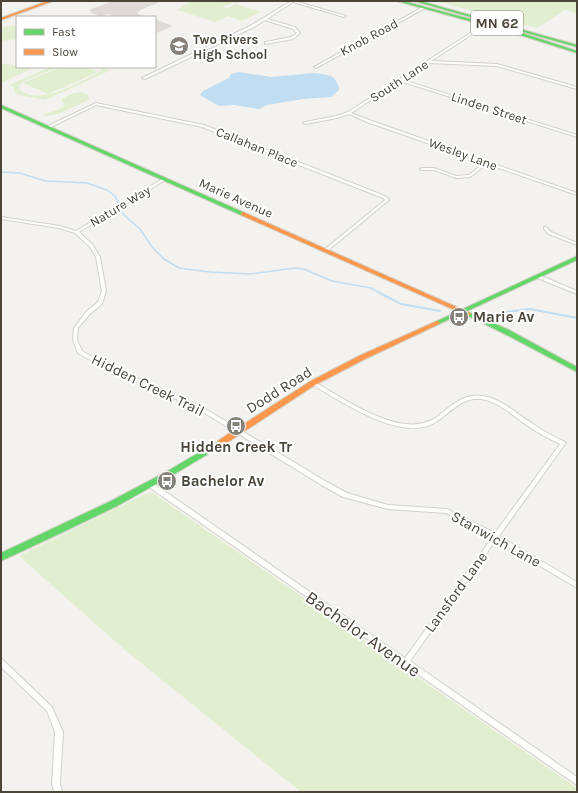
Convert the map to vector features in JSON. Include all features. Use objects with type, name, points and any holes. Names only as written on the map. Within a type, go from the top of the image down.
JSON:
[{"type":"main road","points":[[1,19],[51,1]]},
{"type":"main road","points":[[399,1],[540,34],[548,33]]},
{"type":"main road","name":"MN 62","points":[[416,1],[577,46]]},
{"type":"main road","name":"MN 62","points":[[430,1],[577,42]]},
{"type":"main road","points":[[491,23],[577,52]]},
{"type":"main road","name":"Marie Avenue","points":[[1,106],[508,332],[577,370]]},
{"type":"main road","name":"Dodd Road","points":[[1,557],[50,535],[151,485],[313,383],[361,358],[577,258]]},
{"type":"street","points":[[144,78],[265,19],[272,13],[293,1],[345,16]]},
{"type":"street","name":"Knob Road","points":[[315,67],[424,8]]},
{"type":"street","points":[[265,19],[294,28],[299,33],[292,38],[266,43]]},
{"type":"street","name":"South Lane","points":[[305,123],[337,117],[349,113],[427,62],[491,23]]},
{"type":"street","points":[[427,62],[497,65],[577,88]]},
{"type":"street","name":"Linden Street","points":[[400,80],[577,136]]},
{"type":"street","name":"Callahan Place","points":[[48,127],[96,104],[203,126],[384,197],[387,200],[325,250]]},
{"type":"street","name":"Wesley Lane","points":[[349,113],[577,194]]},
{"type":"street","points":[[422,169],[434,169],[456,177],[470,176],[486,162]]},
{"type":"street","name":"Nature Way","points":[[76,232],[165,179]]},
{"type":"street","name":"Hidden Creek Trail","points":[[1,218],[60,227],[76,232],[92,246],[98,257],[104,291],[100,303],[88,313],[76,328],[75,340],[80,352],[101,364],[200,408],[237,432]]},
{"type":"street","points":[[544,228],[550,233],[577,244]]},
{"type":"street","points":[[537,276],[577,293]]},
{"type":"street","name":"Lansford Lane","points":[[313,383],[382,420],[404,426],[417,426],[430,423],[466,399],[475,397],[495,402],[536,429],[563,443],[405,663]]},
{"type":"street","name":"Stanwich Lane","points":[[237,432],[325,484],[345,494],[388,507],[447,511],[496,537],[577,585]]},
{"type":"street","name":"Bachelor Avenue","points":[[151,485],[405,663],[577,781]]},
{"type":"street","points":[[1,662],[50,708],[59,732],[56,784],[58,792]]},
{"type":"green space","points":[[192,1],[227,1],[233,3],[222,7],[227,8],[236,4],[261,12],[241,21],[228,16],[215,22],[177,10]]},
{"type":"green space","points":[[435,1],[577,1],[577,13],[565,10],[537,28]]},
{"type":"green space","points":[[13,25],[16,26],[16,39],[1,41],[1,28]]},
{"type":"green space","points":[[1,64],[16,65],[16,68],[31,69],[1,83]]},
{"type":"green space","points":[[48,68],[56,68],[22,82],[19,86],[20,90],[38,96],[70,87],[98,73],[101,68],[111,70],[45,100],[19,95],[15,92],[13,86],[9,85]]},
{"type":"green space","points":[[59,68],[89,68],[98,72],[48,94],[23,83]]},
{"type":"green space","points":[[82,92],[89,95],[88,98],[91,99],[58,114],[43,116],[64,106],[61,100],[73,93]]},
{"type":"green space","points":[[153,493],[577,788],[577,792],[301,792],[125,650],[19,556],[145,494]]},
{"type":"water","points":[[239,72],[271,77],[313,73],[323,74],[331,76],[335,79],[339,90],[331,97],[303,99],[267,105],[259,109],[234,105],[219,106],[200,95],[203,91],[229,78],[231,74]]},
{"type":"building","points":[[115,1],[160,1],[135,13],[142,16],[114,16],[108,13],[101,16],[91,12],[93,11],[90,10]]},
{"type":"building","name":"Two Rivers High School","points":[[156,20],[172,26],[156,33]]},
{"type":"waterway","points":[[1,172],[19,173],[46,181],[87,183],[107,190],[115,196],[123,214],[140,229],[153,248],[164,259],[179,268],[210,272],[250,274],[295,268],[304,269],[332,281],[371,288],[380,293]]},
{"type":"waterway","points":[[378,292],[401,304],[440,311]]},
{"type":"waterway","points":[[497,313],[530,309],[577,318]]},
{"type":"traffic: fast","points":[[399,1],[521,34],[577,52]]},
{"type":"traffic: fast","points":[[416,1],[577,46]]},
{"type":"traffic: fast","points":[[1,106],[243,214]]},
{"type":"traffic: fast","points":[[437,323],[577,258]]},
{"type":"traffic: fast","points":[[468,314],[507,332],[577,370]]},
{"type":"traffic: fast","points":[[1,557],[114,504],[169,474],[222,442]]},
{"type":"traffic: slow","points":[[1,19],[51,1]]},
{"type":"traffic: slow","points":[[243,214],[468,314]]},
{"type":"traffic: slow","points":[[222,442],[313,383],[361,358],[437,323]]},
{"type":"place","name":"Two Rivers High School","points":[[179,46]]},
{"type":"place","name":"Marie Av","points":[[459,317]]},
{"type":"place","name":"Hidden Creek Tr","points":[[236,426]]},
{"type":"place","name":"Bachelor Av","points":[[167,481]]}]
